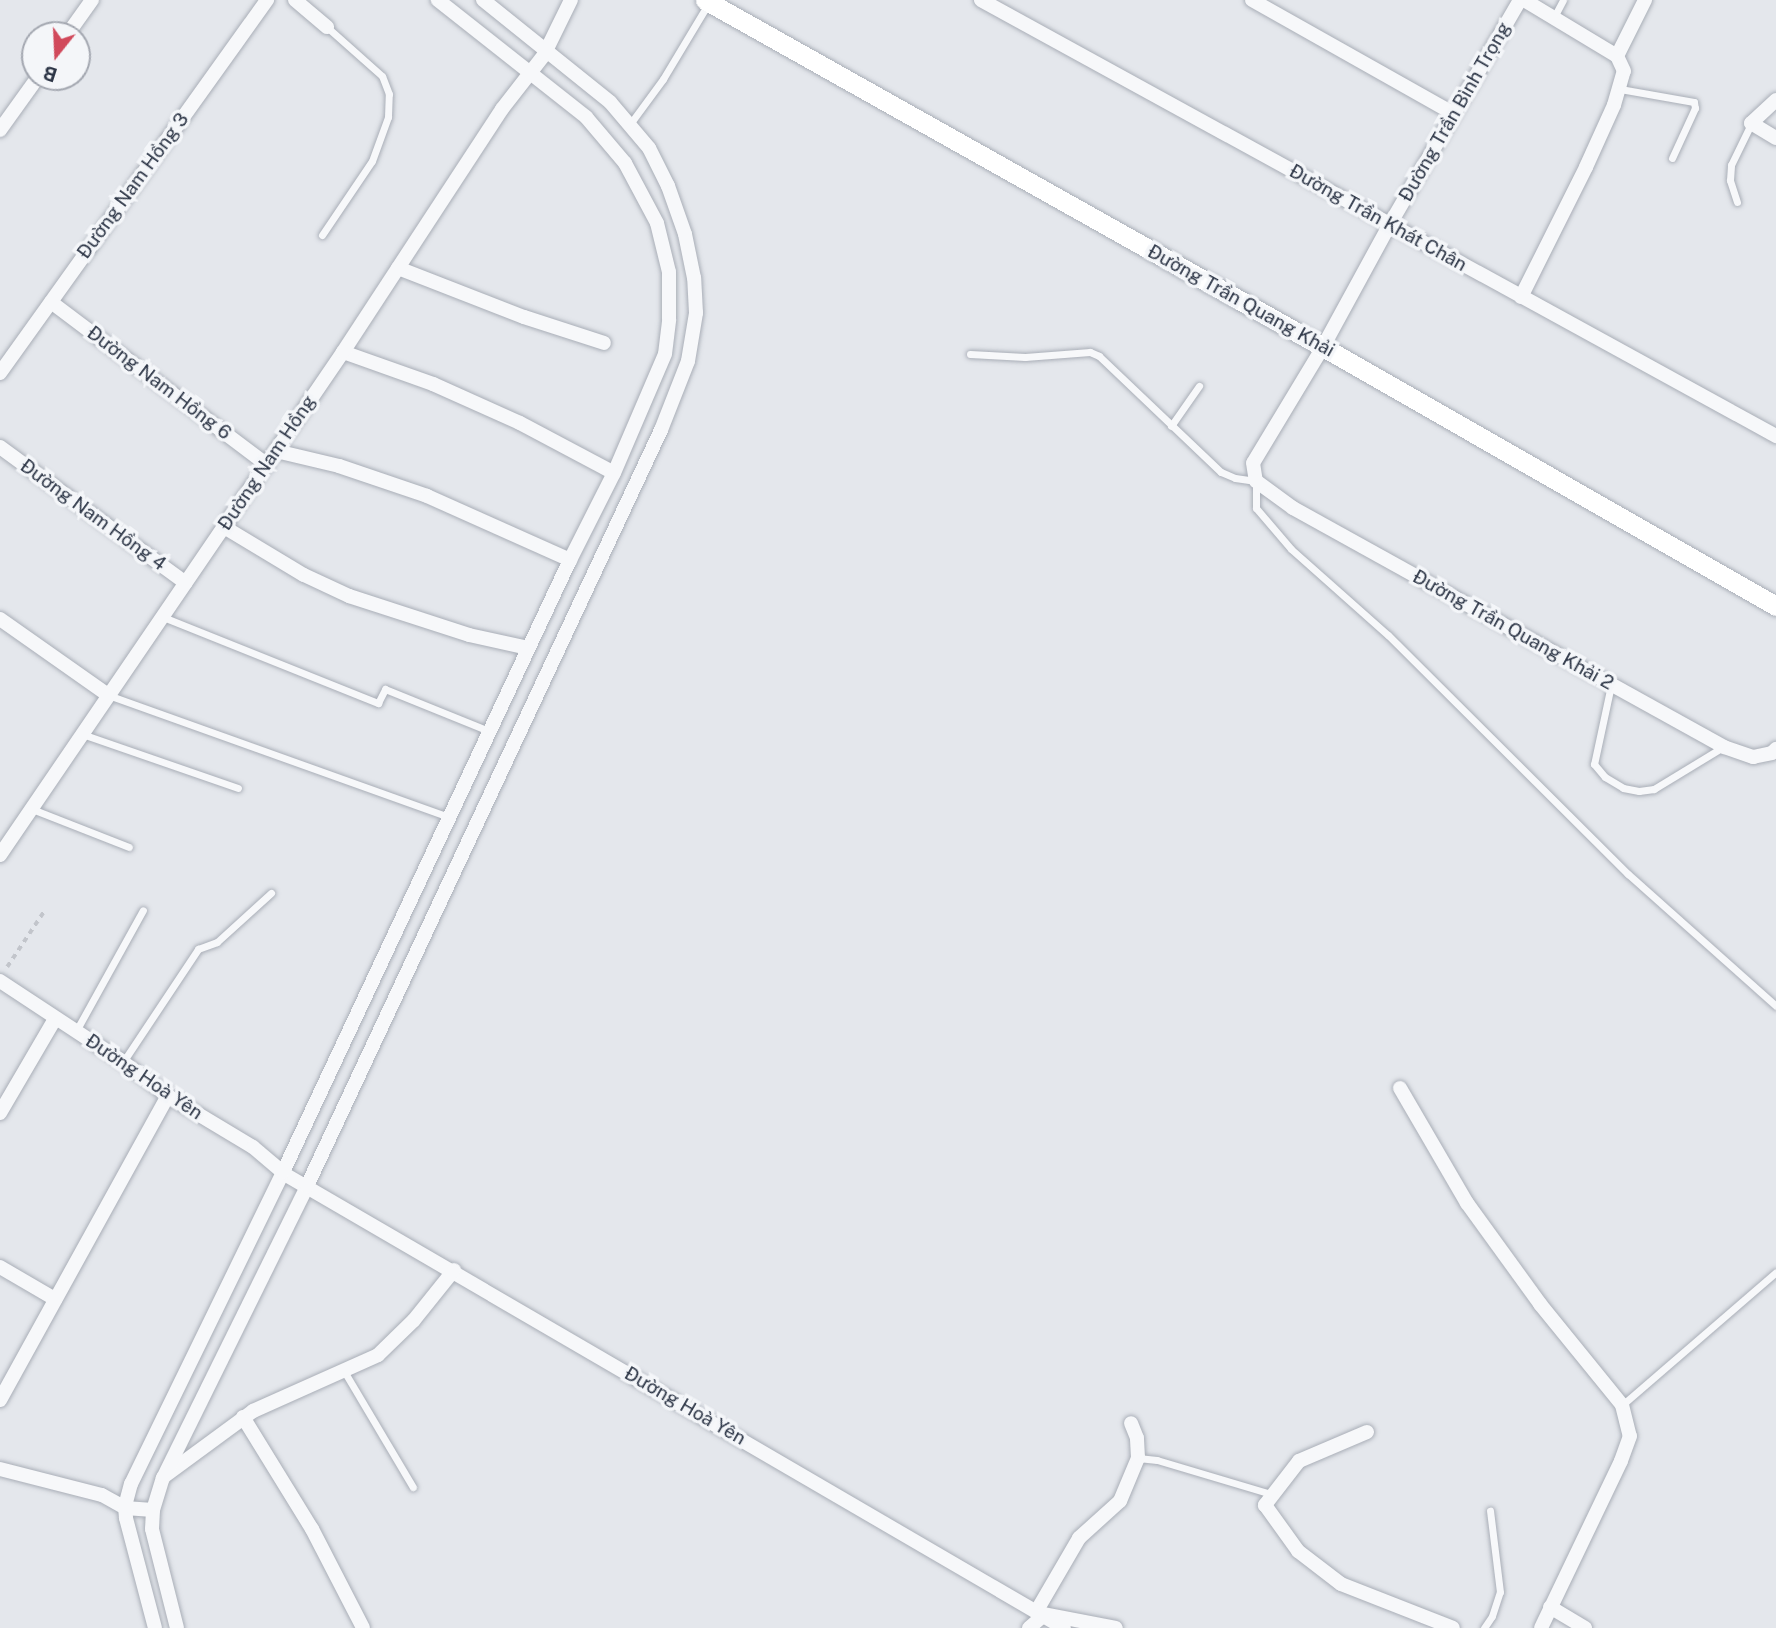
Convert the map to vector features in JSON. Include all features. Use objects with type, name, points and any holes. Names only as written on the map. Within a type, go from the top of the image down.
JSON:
[{"type":"main road","name":"Đường Trần Quang Khải","points":[[708,1],[1776,606]]},
{"type":"street","points":[[77,21],[92,0]]},
{"type":"street","name":"Đường Nam Hồng 3","points":[[0,373],[267,0]]},
{"type":"street","points":[[295,0],[327,27]]},
{"type":"street","points":[[155,1628],[126,1508],[143,1459],[284,1173],[528,648],[614,473],[664,354],[669,319],[669,272],[657,223],[612,143],[586,117],[532,72],[438,0]]},
{"type":"street","points":[[177,1628],[152,1529],[150,1509],[306,1185],[661,430],[688,361],[696,313],[685,234],[668,186],[649,148],[600,94],[483,0]]},
{"type":"street","points":[[545,52],[572,0]]},
{"type":"street","name":"Đường Trần Khát Chân","points":[[981,0],[1776,436]]},
{"type":"street","points":[[1252,0],[1454,114]]},
{"type":"street","points":[[1521,297],[1586,167],[1620,89],[1624,71],[1617,56],[1522,0]]},
{"type":"street","name":"Đường Trần Bình Trọng","points":[[1256,481],[1253,463],[1323,347],[1390,225],[1522,0]]},
{"type":"street","points":[[1617,56],[1645,0]]},
{"type":"street","name":"Đường Nam Hồng","points":[[0,855],[267,465],[502,109],[545,52]]},
{"type":"street","points":[[0,130],[28,91]]},
{"type":"street","points":[[1776,100],[1751,123],[1776,138]]},
{"type":"street","points":[[612,143],[629,125]]},
{"type":"street","points":[[398,268],[524,317],[604,343]]},
{"type":"street","name":"Đường Nam Hồng 6","points":[[51,302],[267,465]]},
{"type":"street","points":[[343,352],[433,384],[520,423],[614,473]]},
{"type":"street","name":"Đường Nam Hồng 4","points":[[0,446],[186,583]]},
{"type":"street","points":[[276,451],[339,467],[427,496],[570,561]]},
{"type":"street","name":"Đường Trần Quang Khải 2","points":[[1256,481],[1293,508],[1724,747],[1754,757],[1772,753],[1776,749]]},
{"type":"street","points":[[224,527],[304,575],[349,596],[469,635],[528,648]]},
{"type":"street","points":[[0,619],[108,695]]},
{"type":"street","name":"Đường Hoà Yên","points":[[0,979],[123,1062],[168,1096],[253,1147],[284,1173],[1064,1628]]},
{"type":"street","points":[[0,1113],[55,1018]]},
{"type":"street","points":[[1400,1088],[1467,1203],[1540,1304],[1622,1405],[1630,1436],[1621,1461],[1592,1527],[1541,1628]]},
{"type":"street","points":[[0,1400],[168,1096]]},
{"type":"street","points":[[0,1267],[55,1299]]},
{"type":"street","points":[[163,1478],[243,1417],[317,1380],[378,1355],[397,1338],[454,1270]]},
{"type":"street","points":[[243,1417],[312,1529],[363,1628]]},
{"type":"street","points":[[1029,1628],[1079,1538],[1120,1501],[1138,1458],[1137,1438],[1131,1423]]},
{"type":"street","points":[[1367,1432],[1299,1461],[1265,1504],[1298,1551],[1341,1584],[1453,1628]]},
{"type":"street","points":[[0,1469],[102,1495],[126,1508],[150,1509]]},
{"type":"street","points":[[1550,1607],[1585,1628]]},
{"type":"street","points":[[1039,1614],[1065,1615],[1116,1628]]},
{"type":"lane","points":[[1554,18],[1563,0]]},
{"type":"lane","points":[[629,125],[663,79],[708,1]]},
{"type":"lane","points":[[322,235],[372,161],[388,117],[389,94],[382,76],[327,27]]},
{"type":"lane","points":[[1620,89],[1694,102],[1695,108],[1672,158]]},
{"type":"lane","points":[[1737,202],[1730,180],[1731,164],[1751,123]]},
{"type":"lane","points":[[970,354],[1038,357],[1090,352],[1114,369],[1221,472],[1235,478],[1256,481],[1256,508],[1291,549],[1388,635],[1628,874],[1776,1006]]},
{"type":"lane","points":[[1171,426],[1199,386]]},
{"type":"lane","points":[[163,616],[378,702],[385,689],[489,731]]},
{"type":"lane","points":[[1611,685],[1594,764],[1605,777],[1623,788],[1639,791],[1654,789],[1724,747]]},
{"type":"lane","points":[[108,695],[449,817]]},
{"type":"lane","points":[[82,734],[238,788]]},
{"type":"lane","points":[[32,809],[129,848]]},
{"type":"lane","points":[[123,1062],[198,948],[217,942],[271,893]]},
{"type":"lane","points":[[76,1031],[143,910]]},
{"type":"lane","points":[[1622,1405],[1776,1272]]},
{"type":"lane","points":[[344,1370],[413,1487]]},
{"type":"lane","points":[[1138,1458],[1157,1460],[1271,1494]]},
{"type":"lane","points":[[1484,1628],[1492,1616],[1500,1592],[1490,1511]]},
{"type":"path","points":[[0,979],[45,910]]}]
